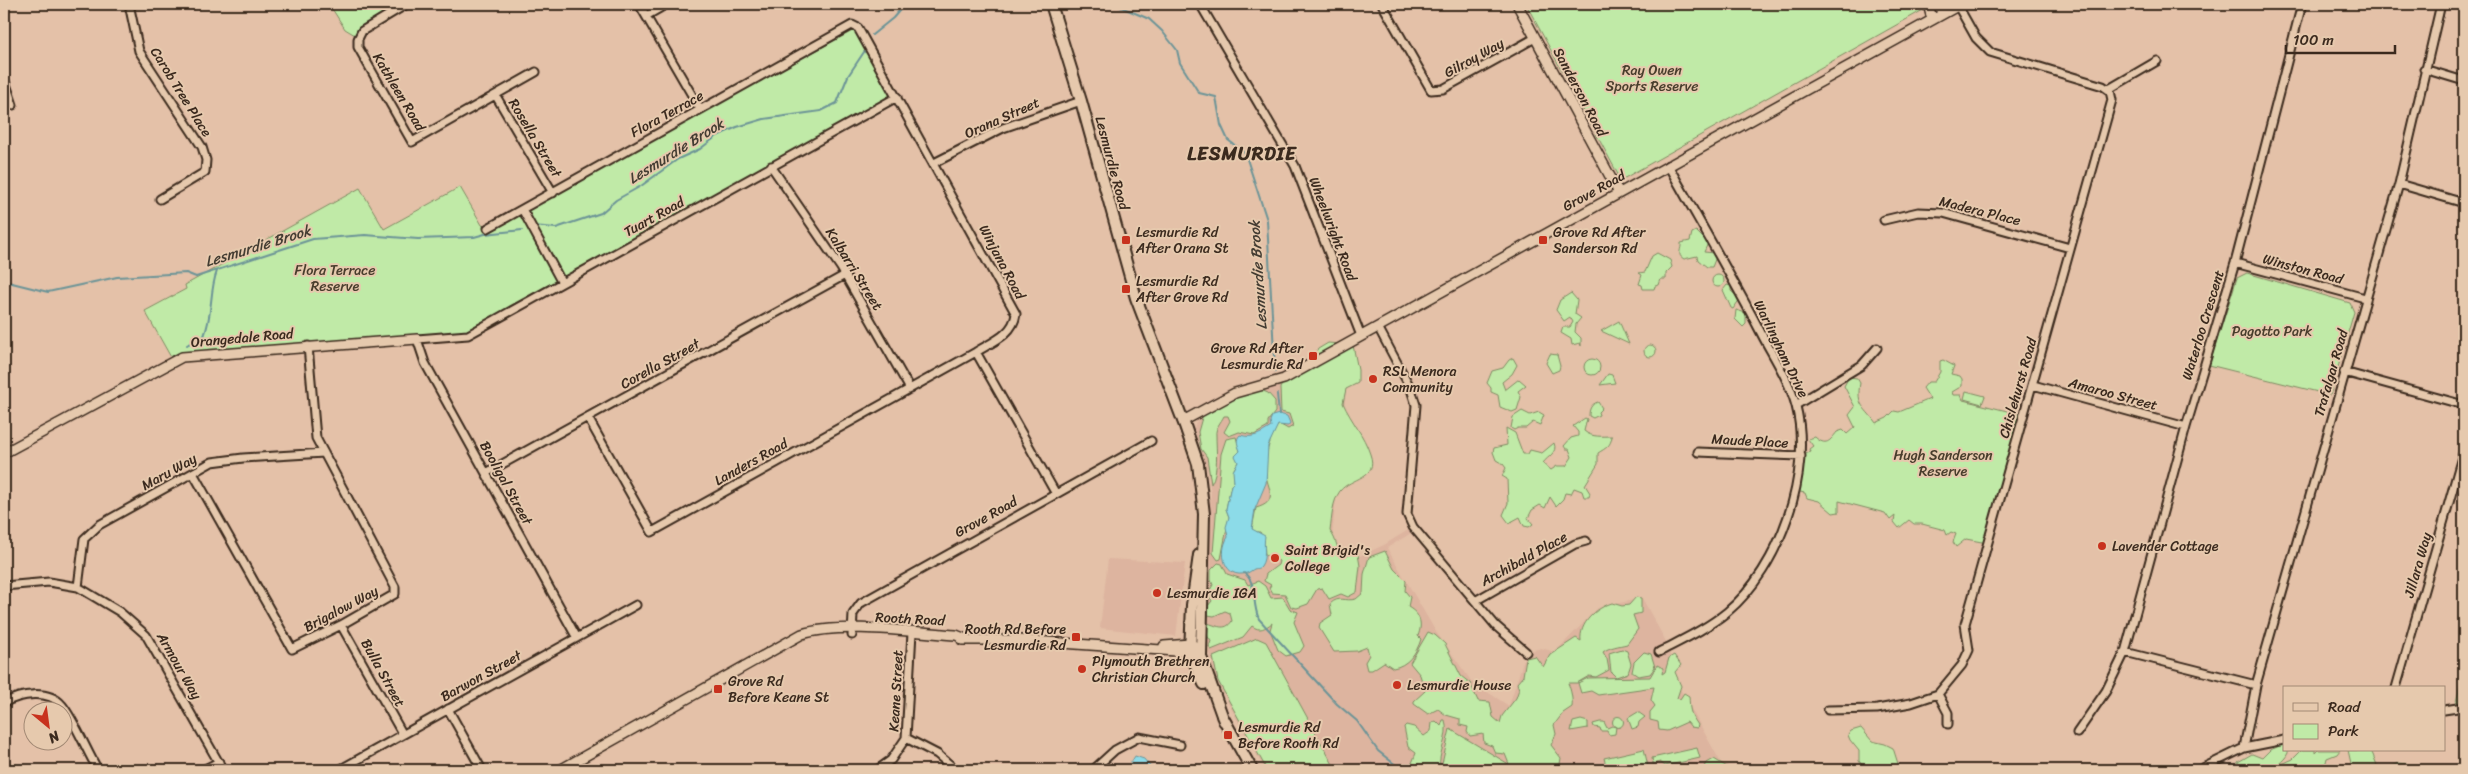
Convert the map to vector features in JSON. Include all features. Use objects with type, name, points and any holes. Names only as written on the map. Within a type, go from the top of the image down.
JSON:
[{"type":"main road","name":"Lesmurdie Road","points":[[1051,4],[1081,101],[1136,298],[1198,464],[1203,493],[1204,529],[1192,605],[1193,648],[1203,666],[1224,721],[1252,770]]},
{"type":"street","name":"Carob Tree Place","points":[[129,4],[139,51],[202,147],[206,160],[206,172],[160,199]]},
{"type":"street","name":"Kathleen Road","points":[[406,4],[362,31],[358,39],[358,47],[412,142],[536,72]]},
{"type":"street","points":[[639,4],[700,109]]},
{"type":"street","points":[[646,16],[667,4]]},
{"type":"street","name":"Wheelwright Road","points":[[1200,4],[1295,166],[1361,336]]},
{"type":"street","name":"Gilroy Way","points":[[1382,4],[1432,90],[1443,89],[1535,38]]},
{"type":"street","name":"Sanderson Road","points":[[1517,4],[1619,193]]},
{"type":"street","points":[[1928,4],[1932,19]]},
{"type":"street","points":[[1938,4],[1943,14]]},
{"type":"street","name":"Waterloo Crescent","points":[[2077,733],[2106,691],[2125,652],[2186,426],[2235,263],[2302,4]]},
{"type":"street","name":"Trafalgar Road","points":[[2244,748],[2256,685],[2399,184],[2424,69],[2441,4]]},
{"type":"street","points":[[1959,5],[1976,38],[1990,52],[2110,89],[2157,61]]},
{"type":"street","name":"Grove Road","points":[[1183,421],[1235,393],[1284,379],[1959,5]]},
{"type":"street","name":"Flora Terrace","points":[[488,228],[852,25],[858,28]]},
{"type":"street","name":"Winjana Road","points":[[858,28],[934,162],[1016,314],[1015,325],[1010,331],[976,352]]},
{"type":"street","points":[[2424,69],[2464,81]]},
{"type":"street","points":[[4,78],[13,105]]},
{"type":"street","name":"Chislehurst Road","points":[[1938,694],[1962,665],[1969,650],[1965,624],[2021,422],[2034,385],[2070,248],[2110,109],[2112,97],[2110,89]]},
{"type":"street","name":"Rosella Street","points":[[496,96],[553,192]]},
{"type":"street","name":"Tuart Road","points":[[417,339],[468,335],[898,97]]},
{"type":"street","name":"Orana Street","points":[[934,162],[1003,128],[1081,101]]},
{"type":"street","name":"Warlingham Drive","points":[[1658,652],[1696,634],[1728,611],[1759,576],[1779,539],[1794,499],[1801,456],[1796,406],[1789,387],[1748,307],[1668,165]]},
{"type":"street","name":"Kalbarri Street","points":[[771,166],[845,275],[910,389]]},
{"type":"street","points":[[2399,184],[2464,203]]},
{"type":"street","points":[[522,209],[562,282]]},
{"type":"street","name":"Madera Place","points":[[1884,220],[1918,212],[1943,213],[2070,248]]},
{"type":"street","name":"Winston Road","points":[[2235,263],[2365,298]]},
{"type":"street","name":"Corella Street","points":[[486,472],[588,418],[845,275]]},
{"type":"street","points":[[1378,327],[1411,389],[1416,404],[1407,514],[1414,528],[1496,626],[1526,652]]},
{"type":"street","name":"Orangedale Road","points":[[4,453],[182,357],[417,339]]},
{"type":"street","name":"Booligal Street","points":[[417,339],[425,362],[577,638]]},
{"type":"street","name":"Brigalow Way","points":[[193,473],[292,648],[341,625],[395,594],[395,587],[316,438],[308,346]]},
{"type":"street","points":[[1796,406],[1862,365],[1877,348]]},
{"type":"street","points":[[976,352],[1056,494]]},
{"type":"street","name":"Landers Road","points":[[588,418],[652,532],[976,352]]},
{"type":"street","points":[[2344,372],[2464,406]]},
{"type":"street","name":"Amaroo Street","points":[[2034,385],[2186,426]]},
{"type":"street","name":"Grove Road","points":[[852,632],[853,614],[861,603],[1151,441]]},
{"type":"street","name":"Jillara Way","points":[[2397,686],[2464,450]]},
{"type":"street","name":"Maude Place","points":[[1698,452],[1801,456]]},
{"type":"street","name":"Maru Way","points":[[78,587],[84,540],[99,525],[212,462],[243,458],[324,454]]},
{"type":"street","name":"Archibald Place","points":[[1475,601],[1575,544],[1586,541]]},
{"type":"street","name":"Armour Way","points":[[4,586],[50,582],[78,587],[120,612],[146,635],[223,770]]},
{"type":"street","name":"Barwon Street","points":[[339,770],[402,733],[636,605]]},
{"type":"street","name":"Bulla Street","points":[[341,625],[402,733]]},
{"type":"street","points":[[560,770],[618,738],[647,716],[667,710],[792,639],[812,631],[852,632]]},
{"type":"street","name":"Rooth Road","points":[[852,632],[956,635],[966,639],[1149,648],[1193,648]]},
{"type":"street","name":"Keane Street","points":[[878,770],[891,760],[906,738],[912,635]]},
{"type":"street","points":[[2125,652],[2256,685]]},
{"type":"street","points":[[4,703],[30,694],[48,697],[61,704],[98,770]]},
{"type":"street","points":[[1828,710],[1877,709],[1911,703],[1938,694],[1948,713],[1948,724]]},
{"type":"street","points":[[2446,710],[2464,707]]},
{"type":"street","points":[[448,709],[482,770]]},
{"type":"street","points":[[1093,770],[1115,750],[1139,737],[1180,745]]},
{"type":"street","points":[[906,738],[938,754],[956,770]]},
{"type":"street","points":[[2199,770],[2244,748],[2283,740]]},
{"type":"street","points":[[203,770],[219,762]]},
{"type":"shaded area","name":"Saint Brigid's College","points":[[1278,381],[1346,389],[1332,538],[1342,555],[1349,561],[1384,545],[1413,527],[1416,530],[1387,548],[1436,632],[1472,682],[1509,706],[1526,652],[1541,648],[1555,652],[1598,608],[1642,598],[1669,647],[1673,676],[1725,770],[1265,770],[1216,681],[1206,635],[1208,617],[1202,600],[1211,492],[1207,469],[1194,428],[1196,422],[1217,408],[1221,401]]},
{"type":"shaded area","points":[[1108,559],[1185,563],[1176,636],[1100,628]]},
{"type":"green space","points":[[329,4],[396,4],[364,25],[355,35],[345,29]]},
{"type":"green space","name":"Ray Owen Sports Reserve","points":[[1526,4],[1922,4],[1923,10],[1621,180]]},
{"type":"green space","name":"Flora Terrace Reserve","points":[[858,28],[897,97],[468,335],[173,361],[145,311],[186,289],[185,285],[360,188],[384,229],[460,187],[482,225],[488,228]]},
{"type":"green space","points":[[1696,231],[1708,243],[1704,252],[1714,253],[1716,257],[1712,267],[1707,267],[1698,260],[1697,256],[1684,259],[1680,256],[1681,243],[1690,241],[1692,233]]},
{"type":"green space","points":[[1657,253],[1670,260],[1672,267],[1666,273],[1666,279],[1661,279],[1659,285],[1655,286],[1654,289],[1643,289],[1642,285],[1639,284],[1642,275],[1639,273],[1645,272],[1652,256]]},
{"type":"green space","name":"Pagotto Park","points":[[2247,273],[2350,303],[2354,312],[2330,395],[2209,365],[2237,278]]},
{"type":"green space","points":[[1718,275],[1724,281],[1718,287],[1712,281]]},
{"type":"green space","points":[[1727,285],[1731,286],[1731,291],[1740,299],[1733,309],[1723,290]]},
{"type":"green space","points":[[1571,293],[1577,300],[1575,314],[1581,318],[1576,324],[1575,332],[1581,338],[1581,346],[1580,343],[1572,345],[1571,339],[1561,333],[1563,327],[1570,327],[1573,322],[1570,317],[1564,321],[1556,310],[1560,300]]},
{"type":"green space","points":[[1736,310],[1746,313],[1746,324],[1743,327],[1735,319]]},
{"type":"green space","points":[[1619,321],[1629,344],[1601,331]]},
{"type":"green space","points":[[1328,343],[1353,345],[1358,370],[1358,383],[1346,389],[1343,403],[1364,441],[1372,462],[1371,468],[1367,473],[1345,486],[1337,495],[1330,531],[1343,558],[1355,552],[1358,554],[1360,566],[1357,592],[1348,597],[1341,594],[1329,599],[1322,588],[1317,589],[1308,604],[1297,608],[1291,607],[1285,594],[1272,593],[1269,588],[1271,585],[1264,581],[1266,574],[1278,565],[1279,561],[1265,555],[1264,540],[1260,532],[1253,532],[1252,529],[1256,508],[1270,499],[1265,464],[1273,434],[1279,424],[1288,429],[1293,426],[1289,414],[1281,412],[1280,388],[1283,383],[1309,363],[1318,349]]},
{"type":"green space","points":[[1648,345],[1652,345],[1656,351],[1652,357],[1648,357],[1644,353],[1644,349]]},
{"type":"green space","points":[[1550,354],[1557,355],[1560,366],[1559,370],[1552,373],[1546,363]]},
{"type":"green space","points":[[1513,358],[1517,365],[1512,374],[1502,382],[1505,390],[1519,379],[1526,385],[1518,391],[1521,397],[1517,410],[1512,412],[1500,407],[1498,395],[1491,392],[1491,388],[1487,383],[1492,371],[1503,368]]},
{"type":"green space","points":[[1592,359],[1598,361],[1600,367],[1598,373],[1592,375],[1586,373],[1584,367],[1586,361]]},
{"type":"green space","name":"Hugh Sanderson Reserve","points":[[1943,360],[1954,366],[1951,374],[1960,376],[1962,379],[1962,386],[1952,392],[1953,395],[1961,395],[1963,400],[2023,415],[1987,543],[1966,539],[1956,547],[1953,542],[1956,534],[1951,532],[1947,535],[1945,530],[1922,524],[1914,524],[1909,520],[1899,528],[1894,522],[1895,516],[1890,520],[1885,513],[1839,501],[1839,512],[1833,513],[1819,501],[1807,498],[1805,493],[1795,491],[1801,456],[1810,452],[1809,449],[1813,446],[1808,439],[1815,437],[1822,442],[1828,442],[1837,432],[1843,430],[1847,434],[1855,427],[1849,415],[1855,407],[1844,386],[1849,377],[1857,378],[1860,383],[1860,401],[1876,423],[1887,418],[1894,411],[1899,412],[1930,399],[1923,388],[1928,382],[1934,382],[1940,372],[1940,361]]},
{"type":"green space","points":[[1608,374],[1612,375],[1615,383],[1600,385]]},
{"type":"green space","points":[[1258,389],[1268,393],[1275,401],[1275,412],[1268,421],[1268,427],[1254,435],[1239,432],[1229,436],[1224,432],[1230,421],[1228,416],[1224,416],[1216,430],[1216,467],[1211,484],[1207,457],[1201,449],[1198,432],[1203,414],[1246,391],[1249,394]]},
{"type":"green space","points":[[1966,391],[1985,396],[1982,404],[1964,399]]},
{"type":"green space","points":[[1598,402],[1602,408],[1598,412],[1599,415],[1593,418],[1589,416],[1590,409],[1592,405]]},
{"type":"green space","points":[[1522,411],[1530,415],[1539,412],[1544,415],[1540,425],[1533,422],[1526,428],[1514,430],[1511,428],[1513,417]]},
{"type":"green space","points":[[1585,418],[1587,419],[1584,431],[1590,435],[1612,436],[1606,448],[1598,453],[1598,464],[1585,485],[1590,493],[1589,497],[1584,497],[1582,491],[1574,488],[1571,494],[1565,493],[1563,499],[1556,506],[1550,497],[1545,508],[1540,505],[1532,510],[1528,518],[1533,524],[1529,527],[1524,526],[1520,517],[1509,523],[1503,515],[1508,503],[1507,479],[1502,476],[1506,468],[1496,460],[1493,452],[1494,448],[1507,445],[1506,428],[1515,433],[1523,454],[1528,454],[1530,450],[1542,453],[1554,443],[1554,452],[1543,463],[1551,470],[1557,466],[1566,466],[1572,457],[1569,449],[1566,449],[1564,446],[1571,438],[1578,436],[1578,432],[1573,426]]},
{"type":"green space","points":[[1236,437],[1240,451],[1236,455],[1238,462],[1234,469],[1234,482],[1231,485],[1226,509],[1229,517],[1221,559],[1218,560],[1213,553],[1221,454],[1226,439]]},
{"type":"green space","points":[[1385,551],[1394,569],[1406,581],[1405,591],[1410,597],[1408,607],[1418,616],[1420,627],[1418,636],[1421,639],[1414,654],[1403,665],[1393,668],[1384,662],[1372,670],[1367,670],[1365,662],[1369,655],[1367,647],[1357,651],[1334,652],[1319,628],[1320,623],[1332,615],[1330,604],[1333,601],[1356,599],[1363,593],[1364,574],[1369,557]]},
{"type":"green space","points":[[1218,563],[1222,564],[1227,574],[1245,580],[1248,585],[1258,581],[1265,586],[1271,598],[1283,597],[1290,609],[1298,612],[1294,622],[1304,646],[1300,652],[1286,656],[1278,650],[1270,630],[1272,623],[1260,629],[1252,626],[1243,637],[1211,650],[1209,647],[1211,641],[1205,625],[1207,623],[1223,627],[1232,621],[1230,613],[1225,611],[1214,616],[1208,615],[1207,607],[1212,601],[1208,593],[1213,585],[1211,570]]},
{"type":"green space","points":[[1636,597],[1641,598],[1641,613],[1633,615],[1638,629],[1627,644],[1603,652],[1607,659],[1609,670],[1596,677],[1589,676],[1577,683],[1568,683],[1572,695],[1572,707],[1563,713],[1554,725],[1556,734],[1551,745],[1561,758],[1559,770],[1446,770],[1441,768],[1450,729],[1507,763],[1508,766],[1509,764],[1505,754],[1495,753],[1492,746],[1484,743],[1483,734],[1470,736],[1467,732],[1468,727],[1460,725],[1460,719],[1446,715],[1438,709],[1428,714],[1414,704],[1414,701],[1425,691],[1420,675],[1410,663],[1428,632],[1435,635],[1445,644],[1461,676],[1470,683],[1478,701],[1490,702],[1493,717],[1500,723],[1502,716],[1516,698],[1519,689],[1517,683],[1523,676],[1526,658],[1535,656],[1543,667],[1550,655],[1576,638],[1581,641],[1583,628],[1595,612],[1612,603],[1622,606],[1629,605]]},
{"type":"green space","points":[[1257,638],[1266,642],[1336,770],[1267,770],[1218,681],[1213,657]]},
{"type":"green space","points":[[1622,649],[1627,651],[1631,664],[1628,673],[1616,677],[1611,672],[1609,653]]},
{"type":"green space","points":[[1644,652],[1651,654],[1655,667],[1650,674],[1638,676],[1632,672],[1634,662]]},
{"type":"green space","points":[[1674,655],[1681,665],[1675,672],[1681,686],[1677,698],[1680,699],[1684,693],[1689,696],[1690,711],[1698,725],[1697,728],[1691,727],[1687,722],[1667,731],[1659,730],[1658,722],[1650,720],[1650,712],[1655,706],[1651,700],[1654,687],[1598,695],[1591,691],[1581,693],[1578,683],[1588,678],[1650,677],[1657,665],[1663,668],[1662,674],[1665,672],[1669,658]]},
{"type":"green space","points":[[2464,672],[2464,707],[2454,709]]},
{"type":"green space","points":[[1638,712],[1645,717],[1639,722],[1638,727],[1632,729],[1628,718]]},
{"type":"green space","points":[[1618,716],[1624,722],[1618,728],[1612,722]]},
{"type":"green space","points":[[1443,720],[1445,720],[1446,733],[1440,757],[1440,770],[1415,770],[1412,763],[1416,753],[1408,747],[1404,727],[1406,725],[1414,727],[1424,736],[1431,731],[1432,723],[1436,721],[1441,726]]},
{"type":"green space","points":[[1581,720],[1588,722],[1588,728],[1571,731],[1573,722]]},
{"type":"green space","points":[[1604,722],[1607,728],[1616,727],[1615,734],[1609,735],[1607,731],[1601,731],[1600,728],[1594,727],[1593,724]]},
{"type":"green space","points":[[1861,728],[1872,741],[1893,748],[1900,770],[1866,770],[1859,761],[1859,751],[1848,735],[1851,731]]},
{"type":"green space","points":[[2283,745],[2283,752],[2288,753],[2279,764],[2273,767],[2238,770],[2238,762],[2252,754],[2262,758],[2270,750]]},
{"type":"green space","points":[[1697,748],[1700,758],[1665,766],[1660,762],[1653,764],[1652,758]]},
{"type":"green space","points":[[1644,749],[1648,766],[1607,770],[1604,758]]},
{"type":"green space","points":[[2300,752],[2338,752],[2327,758],[2324,770],[2286,770],[2282,767],[2282,764],[2293,759]]},
{"type":"green space","points":[[2348,752],[2372,752],[2379,770],[2348,770],[2352,768]]},
{"type":"green space","points":[[1714,759],[1732,770],[1704,770],[1705,764]]},
{"type":"green space","points":[[2399,763],[2406,764],[2410,770],[2385,770]]},
{"type":"water","points":[[1279,414],[1287,416],[1290,423],[1288,426],[1278,425],[1268,446],[1266,483],[1255,509],[1252,529],[1265,536],[1263,563],[1260,567],[1248,573],[1239,574],[1228,569],[1224,557],[1225,543],[1228,537],[1226,527],[1229,517],[1226,509],[1231,485],[1234,482],[1233,471],[1238,462],[1235,456],[1240,451],[1237,443],[1238,439],[1240,435],[1253,436],[1263,432],[1271,427],[1270,421],[1272,416]]},
{"type":"water","points":[[1135,756],[1144,759],[1153,770],[1133,770],[1130,764]]},
{"type":"waterway","name":"Lesmurdie Brook","points":[[872,35],[893,18],[905,4]]},
{"type":"waterway","name":"Lesmurdie Brook","points":[[1114,4],[1149,19],[1162,31],[1177,50],[1180,63],[1199,93],[1216,97],[1221,125],[1228,140],[1245,153],[1267,220],[1275,371]]},
{"type":"waterway","name":"Lesmurdie Brook","points":[[533,226],[556,228],[601,213],[616,200],[641,186],[678,159],[700,149],[717,136],[737,127],[764,119],[821,111],[837,103],[848,76],[864,52]]},
{"type":"waterway","name":"Lesmurdie Brook","points":[[4,281],[48,292],[117,277],[186,273],[196,277],[313,239],[365,235],[418,239],[474,237],[522,230]]},
{"type":"waterway","points":[[204,336],[209,320],[217,271]]},
{"type":"waterway","points":[[187,345],[198,338]]},
{"type":"waterway","name":"Lesmurdie Brook","points":[[1277,394],[1279,414]]},
{"type":"waterway","points":[[1244,573],[1253,587],[1255,606],[1259,619],[1337,704],[1357,721],[1378,751],[1402,770]]},
{"type":"place","name":"Lesmurdie Rd After Orana St","points":[[1126,240]]},
{"type":"place","name":"Grove Rd After Sanderson Rd","points":[[1543,240]]},
{"type":"place","name":"Lesmurdie Rd After Grove Rd","points":[[1126,289]]},
{"type":"place","name":"Grove Rd After Lesmurdie Rd","points":[[1313,356]]},
{"type":"place","name":"RSL Menora Community","points":[[1373,379]]},
{"type":"place","name":"Lavender Cottage","points":[[2102,546]]},
{"type":"place","name":"Saint Brigid's College","points":[[1275,558]]},
{"type":"place","name":"Lesmurdie IGA","points":[[1157,593]]},
{"type":"place","name":"Rooth Rd Before Lesmurdie Rd","points":[[1076,637]]},
{"type":"place","name":"Plymouth Brethren Christian Church","points":[[1082,669]]},
{"type":"place","name":"Lesmurdie House","points":[[1397,685]]},
{"type":"place","name":"Grove Rd Before Keane St","points":[[718,689]]},
{"type":"place","name":"Lesmurdie Rd Before Rooth Rd","points":[[1228,735]]},
{"type":"district","name":"LESMURDIE","points":[[1242,153]]}]
